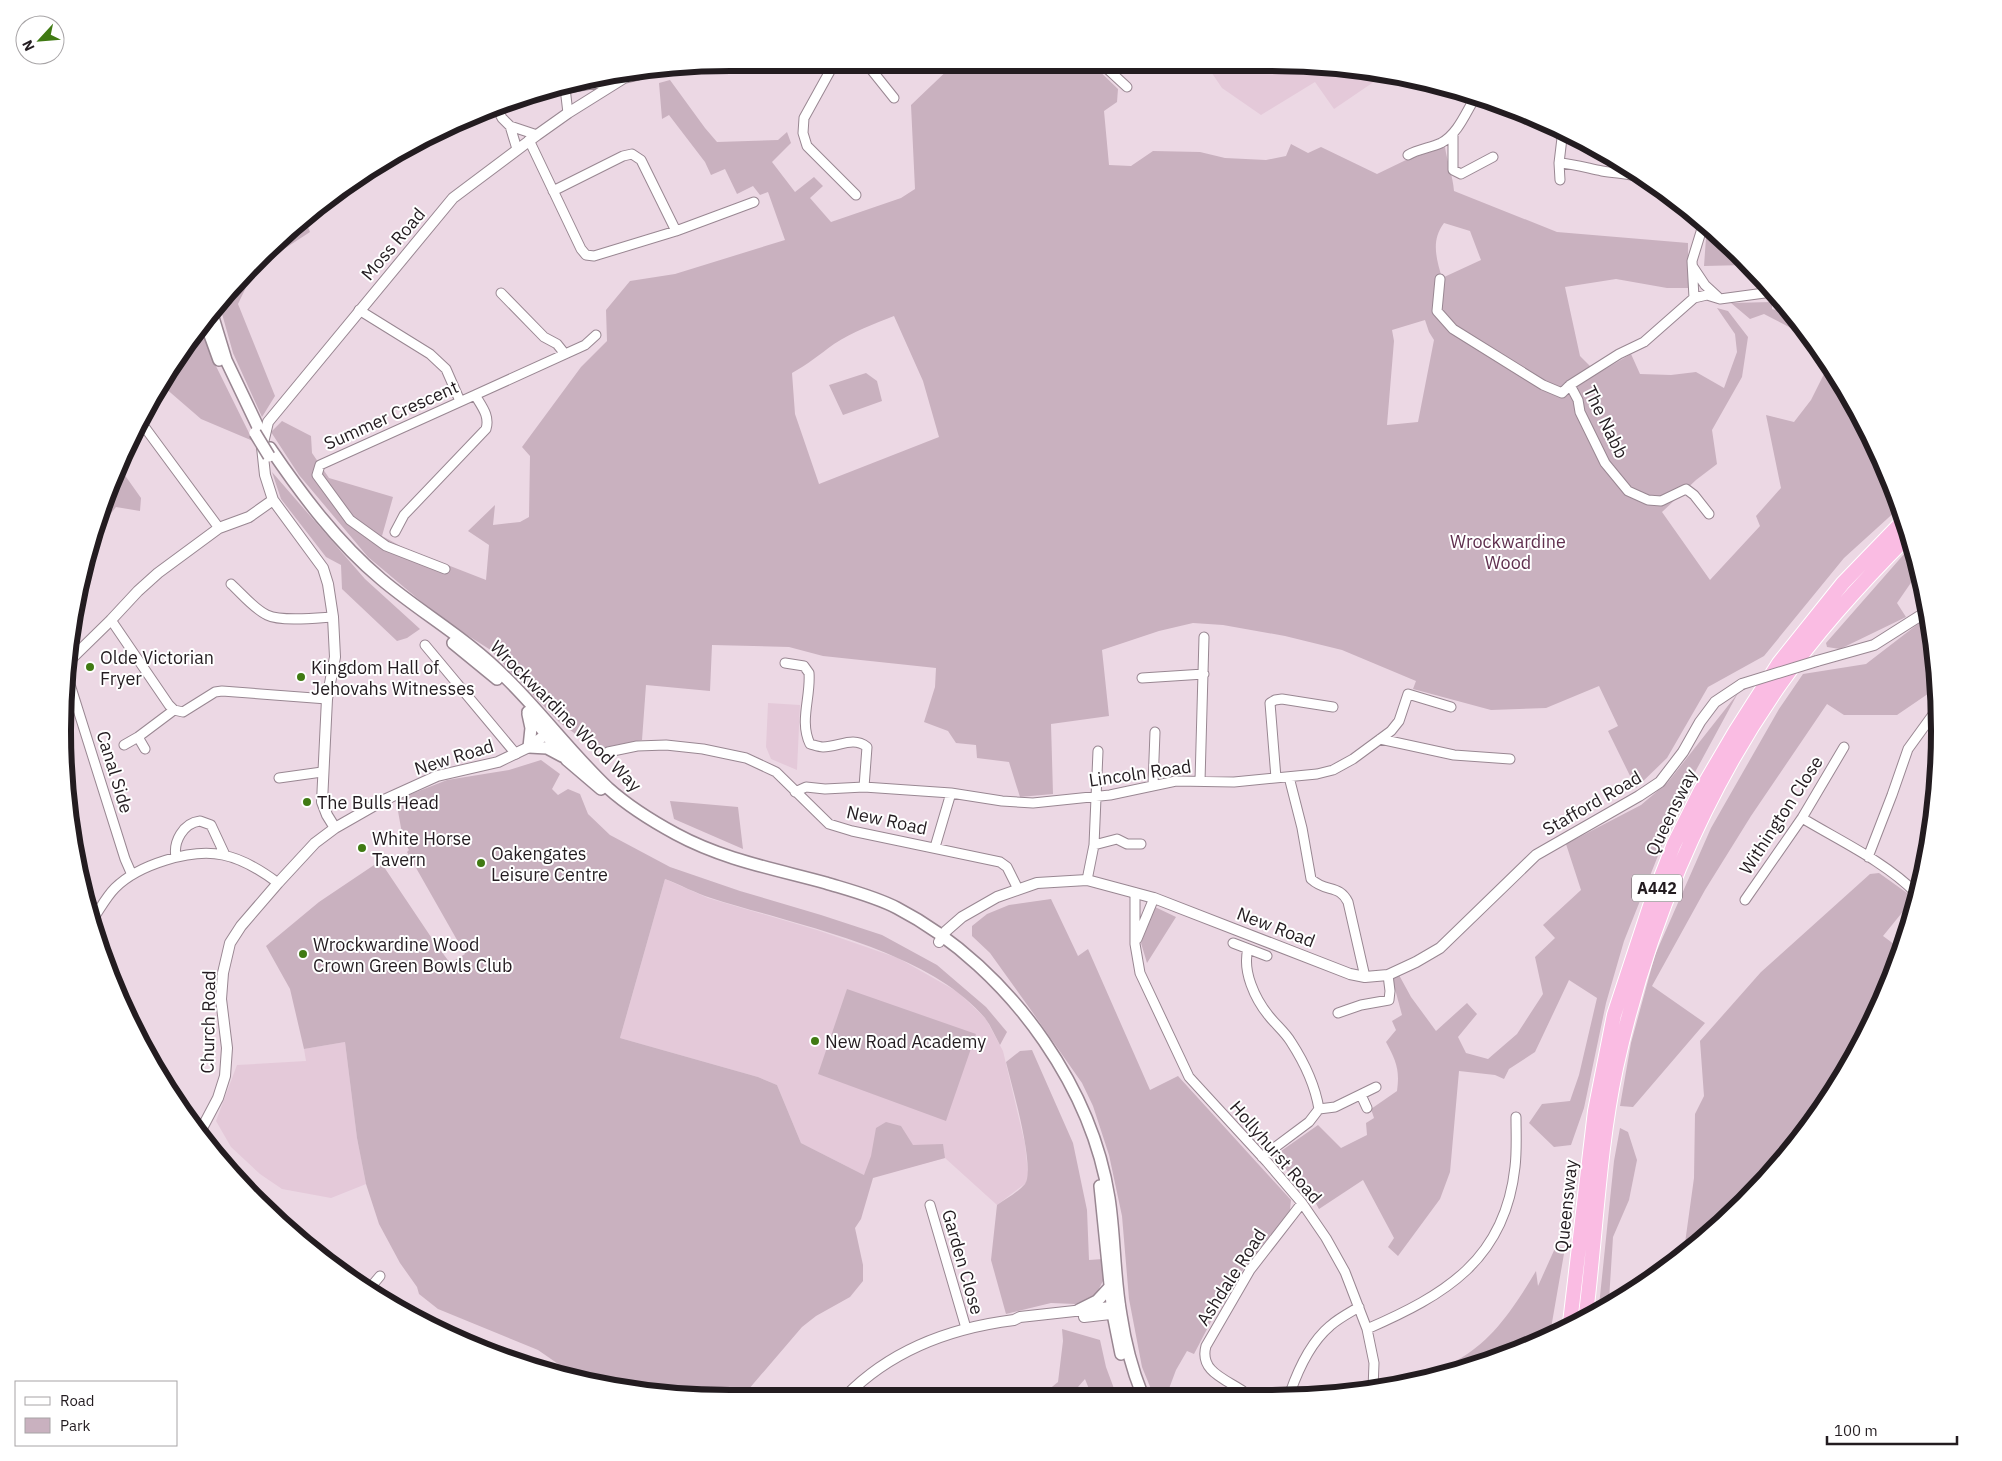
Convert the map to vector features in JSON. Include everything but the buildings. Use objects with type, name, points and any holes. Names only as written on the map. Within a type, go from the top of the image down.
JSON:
[{"type":"highway","name":"Queensway","points":[[1571,1318],[1595,1111],[1614,1016],[1652,900],[1674,844],[1701,790],[1734,732],[1779,663],[1843,583],[1898,526]]},
{"type":"highway","name":"Queensway","points":[[1587,1309],[1600,1179],[1616,1070],[1634,994],[1664,904],[1686,853],[1743,741],[1781,683],[1868,576],[1903,541]]},
{"type":"main road","name":"Wrockwardine Wood Way","points":[[214,321],[226,360],[257,430]]},
{"type":"main road","name":"Wrockwardine Wood Way","points":[[208,328],[231,388],[284,478],[326,531],[376,583],[490,672],[527,711],[608,788],[636,810],[673,832],[728,857],[827,884],[894,906],[975,964],[1034,1026],[1058,1063],[1084,1111],[1099,1153],[1110,1200],[1120,1351],[1134,1390]]},
{"type":"main road","name":"Wrockwardine Wood Way","points":[[270,452],[324,521],[366,565],[413,605],[488,660],[506,678],[550,731],[567,760],[629,811],[646,823],[691,848],[716,859],[830,890],[864,902],[941,939],[1007,1006],[1028,1031],[1049,1062],[1087,1134],[1098,1172],[1110,1287],[1141,1390]]},
{"type":"main road","points":[[527,711],[531,728],[529,747],[547,748],[567,760]]},
{"type":"main road","points":[[1079,1310],[1097,1301],[1110,1287]]},
{"type":"street","points":[[830,71],[804,118],[803,133],[806,146],[856,195]]},
{"type":"street","points":[[873,71],[894,98]]},
{"type":"street","points":[[1110,71],[1127,87]]},
{"type":"street","name":"Moss Road","points":[[335,828],[327,816],[322,802],[327,700],[335,657],[333,617],[328,584],[324,568],[273,500],[265,475],[262,447],[268,422],[359,310],[454,198],[533,137],[619,81]]},
{"type":"street","points":[[566,92],[568,113]]},
{"type":"street","points":[[1408,155],[1418,149],[1436,145],[1453,134],[1472,103]]},
{"type":"street","points":[[500,113],[502,118]]},
{"type":"street","points":[[496,114],[510,126],[533,137],[553,191],[581,249],[586,255],[594,256],[676,231],[754,202]]},
{"type":"street","points":[[510,126],[517,149]]},
{"type":"street","points":[[1453,134],[1453,170],[1461,174],[1493,157]]},
{"type":"street","points":[[1560,180],[1559,163],[1562,139]]},
{"type":"street","points":[[553,191],[623,156],[632,154],[641,160],[676,231]]},
{"type":"street","points":[[1559,163],[1575,164],[1604,172],[1624,174]]},
{"type":"street","points":[[1701,231],[1692,261],[1694,298],[1707,295],[1720,298],[1764,293]]},
{"type":"street","points":[[1692,267],[1706,285],[1720,298]]},
{"type":"street","name":"The Nabb","points":[[1440,279],[1437,311],[1453,329],[1543,385],[1562,393],[1570,385],[1620,354],[1644,342],[1694,298]]},
{"type":"street","points":[[501,293],[544,337],[557,344],[565,354]]},
{"type":"street","points":[[359,310],[430,354],[446,368],[460,401]]},
{"type":"street","name":"Summer Crescent","points":[[446,569],[386,546],[350,520],[317,475],[320,465],[585,345],[596,336]]},
{"type":"street","name":"The Nabb","points":[[1570,385],[1578,400],[1580,412],[1605,464],[1628,491],[1648,500],[1661,501],[1686,490],[1694,495],[1709,514]]},
{"type":"street","name":"Summer Crescent","points":[[395,532],[404,515],[486,429],[488,422],[486,414],[475,396]]},
{"type":"street","points":[[145,428],[219,528]]},
{"type":"street","points":[[76,654],[138,590],[158,573],[219,528],[249,517],[273,500]]},
{"type":"street","points":[[231,584],[267,615],[276,618],[307,619],[333,617]]},
{"type":"street","name":"Stafford Road","points":[[1405,967],[1440,948],[1536,855],[1660,782],[1683,752],[1700,722],[1715,702],[1742,684],[1874,645],[1920,616]]},
{"type":"street","points":[[111,620],[168,705],[174,710],[183,712],[215,692],[222,691],[327,700]]},
{"type":"street","points":[[1200,781],[1204,637]]},
{"type":"street","points":[[425,645],[516,754]]},
{"type":"street","points":[[785,663],[804,666],[809,673],[805,722],[806,734],[810,744],[823,747],[861,742],[867,748],[864,787]]},
{"type":"street","points":[[1142,678],[1204,674]]},
{"type":"street","name":"Canal Side","points":[[73,693],[131,876]]},
{"type":"street","name":"Lincoln Road","points":[[795,792],[806,788],[864,787],[951,793],[1015,803],[1032,803],[1123,792],[1176,780],[1234,782],[1317,774],[1333,770],[1353,759],[1391,731],[1399,721],[1408,694],[1451,707]]},
{"type":"street","points":[[1276,778],[1270,703],[1282,699],[1333,707]]},
{"type":"street","points":[[124,745],[174,710]]},
{"type":"street","points":[[1868,857],[1908,749],[1930,718]]},
{"type":"street","name":"New Road","points":[[335,828],[384,800],[437,776],[489,765],[516,754],[550,731]]},
{"type":"street","points":[[1153,785],[1155,732]]},
{"type":"street","points":[[138,737],[145,749]]},
{"type":"street","points":[[1380,740],[1454,755],[1503,762]]},
{"type":"street","name":"New Road","points":[[608,752],[642,746],[666,745],[726,753],[758,762],[772,769],[829,824],[852,831],[1000,862],[1007,867],[1018,889]]},
{"type":"street","name":"Withington Close","points":[[1745,900],[1802,818],[1844,746]]},
{"type":"street","points":[[1087,880],[1094,845],[1098,752]]},
{"type":"street","points":[[279,778],[322,772]]},
{"type":"street","points":[[1289,777],[1312,878],[1324,888],[1340,891],[1348,902],[1365,977]]},
{"type":"street","points":[[934,847],[951,793]]},
{"type":"street","points":[[1802,818],[1868,857],[1911,888]]},
{"type":"street","points":[[176,857],[174,849],[182,833],[188,825],[200,821],[210,826],[225,855]]},
{"type":"street","name":"Church Road","points":[[203,1126],[218,1098],[225,1076],[227,1048],[221,999],[223,973],[230,943],[241,926],[278,883],[315,843],[335,828]]},
{"type":"street","points":[[1094,845],[1117,839],[1128,844],[1141,844]]},
{"type":"street","points":[[97,913],[116,888],[131,876],[176,857],[193,854],[225,855],[259,869],[278,883]]},
{"type":"street","name":"New Road","points":[[941,939],[969,912],[1018,889],[1037,883],[1087,880],[1154,898],[1350,974],[1365,977],[1388,975],[1405,967]]},
{"type":"street","name":"Hollyhurst Road","points":[[1135,893],[1134,944],[1140,973],[1189,1077],[1302,1203],[1335,1255],[1360,1307],[1367,1329],[1374,1364],[1373,1381]]},
{"type":"street","points":[[1134,944],[1154,898]]},
{"type":"street","points":[[1233,944],[1266,956]]},
{"type":"street","points":[[1248,949],[1245,958],[1248,974],[1261,1006],[1293,1044],[1316,1093],[1319,1109]]},
{"type":"street","points":[[1338,1013],[1360,1005],[1389,1000],[1388,975]]},
{"type":"street","points":[[1262,1157],[1309,1122],[1319,1109],[1335,1107],[1376,1087]]},
{"type":"street","points":[[1362,1095],[1367,1108]]},
{"type":"street","points":[[1367,1329],[1413,1308],[1446,1288],[1470,1268],[1492,1238],[1508,1204],[1515,1168],[1516,1117]]},
{"type":"street","name":"Ashdale Road","points":[[1242,1390],[1213,1372],[1205,1363],[1204,1353],[1209,1339],[1250,1270],[1302,1203]]},
{"type":"street","name":"Garden Close","points":[[930,1205],[966,1328]]},
{"type":"street","points":[[373,1285],[380,1276]]},
{"type":"street","points":[[1292,1389],[1301,1368],[1320,1337],[1336,1321],[1360,1307]]},
{"type":"street","points":[[852,1390],[858,1383],[893,1358],[918,1345],[966,1328],[1014,1320],[1020,1317],[1079,1310],[1116,1310]]},
{"type":"street","points":[[1014,1320],[1020,1322],[1116,1310]]},
{"type":"shaded area","points":[[1210,71],[1315,73],[1376,80],[1334,109],[1315,82],[1261,115],[1222,88]]},
{"type":"shaded area","points":[[768,703],[800,705],[797,770],[771,759],[766,747]]},
{"type":"shaded area","name":"New Road Academy","points":[[665,879],[708,898],[817,930],[898,958],[958,992],[986,1019],[1003,1051],[1025,1144],[1028,1174],[1026,1183],[997,1205],[945,1158],[873,1177],[864,1175],[801,1143],[777,1085],[758,1077],[620,1038]]},
{"type":"shaded area","points":[[345,1042],[357,1138],[366,1184],[331,1198],[282,1189],[260,1174],[231,1147],[216,1121],[237,1065],[306,1061],[304,1049]]},
{"type":"green space","name":"Wrockwardine Wood","points":[[947,71],[1099,71],[1118,89],[1117,102],[1104,111],[1109,165],[1131,166],[1153,151],[1200,152],[1225,158],[1266,160],[1286,156],[1291,144],[1308,153],[1321,147],[1377,174],[1406,160],[1445,147],[1454,191],[1557,232],[1688,243],[1688,288],[1667,288],[1616,279],[1565,287],[1580,356],[1590,366],[1595,375],[1631,354],[1640,374],[1671,375],[1696,372],[1724,388],[1737,352],[1735,334],[1717,308],[1728,311],[1748,337],[1742,377],[1712,430],[1717,464],[1696,480],[1662,512],[1710,580],[1760,526],[1756,516],[1781,488],[1766,415],[1794,422],[1811,400],[1825,372],[1863,439],[1881,478],[1894,513],[1844,558],[1764,656],[1708,687],[1667,758],[1636,788],[1608,731],[1618,726],[1599,686],[1546,708],[1491,710],[1413,689],[1416,681],[1342,650],[1285,636],[1223,625],[1193,623],[1159,631],[1102,650],[1109,716],[1051,724],[1053,794],[1020,797],[1009,762],[977,758],[976,745],[956,743],[948,731],[924,722],[935,687],[936,668],[823,656],[789,647],[712,645],[710,691],[646,685],[642,740],[596,749],[559,722],[489,649],[442,619],[368,557],[299,475],[271,432],[282,421],[311,436],[312,453],[329,478],[393,497],[382,536],[404,548],[486,580],[489,545],[468,531],[495,505],[493,525],[520,522],[529,517],[530,456],[522,447],[581,367],[607,341],[606,310],[630,281],[675,274],[785,240],[768,192],[760,195],[753,186],[737,194],[725,169],[711,175],[705,162],[669,115],[662,119],[659,83],[670,80],[717,142],[778,140],[787,132],[791,143],[772,162],[795,192],[814,177],[823,186],[810,198],[831,222],[901,198],[915,189],[911,105]],"holes":[[[1444,223],[1470,231],[1481,260],[1442,278],[1436,249],[1437,236],[1440,229]],[[894,316],[923,381],[939,437],[819,484],[795,414],[792,373],[841,340],[863,328]],[[1425,320],[1434,340],[1418,422],[1387,425],[1394,341],[1392,330]]]},
{"type":"green space","points":[[307,225],[310,232],[284,249],[252,277]]},
{"type":"green space","points":[[1706,238],[1709,238],[1739,265],[1704,266]]},
{"type":"green space","points":[[250,280],[238,304],[275,396],[262,417],[233,353],[221,312]]},
{"type":"green space","points":[[1772,302],[1772,309],[1780,312],[1796,331],[1764,314],[1750,319],[1731,303]]},
{"type":"green space","points":[[204,334],[213,360],[253,441],[201,419],[167,389]]},
{"type":"green space","points":[[866,373],[877,381],[882,401],[843,415],[829,385]]},
{"type":"green space","points":[[272,472],[365,579],[420,629],[407,638],[397,641],[342,589],[341,565],[326,557],[281,499]]},
{"type":"green space","points":[[123,473],[141,498],[140,511],[116,507],[106,520]]},
{"type":"green space","points":[[1906,552],[1913,580],[1897,603],[1906,617],[1840,649],[1827,647],[1826,643]]},
{"type":"green space","points":[[1921,621],[1929,693],[1897,715],[1844,715],[1827,704],[1751,816],[1705,890],[1652,986],[1705,1023],[1633,1107],[1620,1106],[1631,1043],[1655,955],[1711,828],[1779,709],[1803,674],[1866,664]]},
{"type":"green space","points":[[1738,693],[1681,798],[1624,941],[1606,1003],[1584,1108],[1571,1145],[1554,1147],[1529,1123],[1542,1104],[1570,1101],[1579,1075],[1597,998],[1569,980],[1535,1052],[1509,1069],[1504,1079],[1495,1075],[1459,1071],[1450,1172],[1440,1199],[1398,1256],[1388,1247],[1394,1238],[1363,1180],[1319,1209],[1314,1200],[1274,1156],[1318,1125],[1341,1148],[1367,1135],[1366,1123],[1374,1118],[1371,1109],[1397,1091],[1398,1077],[1396,1065],[1386,1042],[1396,1030],[1392,1021],[1402,1015],[1392,978],[1399,975],[1411,997],[1436,1031],[1467,1003],[1477,1014],[1458,1037],[1466,1053],[1488,1059],[1517,1034],[1543,994],[1535,957],[1555,938],[1543,925],[1581,890],[1566,844],[1641,805],[1668,782]]},
{"type":"green space","points":[[541,760],[560,774],[552,789],[558,795],[568,789],[580,794],[588,814],[610,835],[670,867],[882,935],[937,965],[986,1007],[1007,1032],[1000,1045],[985,1018],[960,994],[930,974],[895,957],[858,942],[699,894],[665,879],[620,1038],[758,1077],[777,1085],[801,1143],[864,1175],[871,1156],[876,1128],[886,1122],[901,1126],[913,1145],[943,1144],[945,1158],[873,1178],[861,1219],[855,1228],[863,1265],[863,1281],[850,1297],[816,1316],[802,1327],[748,1390],[744,1388],[742,1390],[730,1390],[644,1384],[564,1368],[538,1350],[438,1309],[419,1294],[417,1287],[400,1263],[379,1224],[366,1184],[357,1138],[345,1042],[304,1049],[290,989],[266,946],[319,902],[380,861],[450,963],[465,954],[407,852],[409,850],[403,839],[396,800],[447,780],[509,770]]},
{"type":"green space","points":[[670,801],[738,807],[743,849],[674,819]]},
{"type":"green space","points":[[1879,873],[1909,895],[1906,908],[1883,936],[1895,945],[1881,983],[1863,1022],[1820,1097],[1795,1132],[1738,1197],[1685,1244],[1694,1178],[1695,1114],[1704,1096],[1700,1041],[1761,972],[1870,874]]},
{"type":"green space","points":[[1051,899],[1078,956],[1088,949],[1150,1090],[1178,1076],[1291,1200],[1290,1210],[1228,1289],[1194,1354],[1187,1351],[1176,1370],[1168,1390],[1151,1390],[1142,1367],[1129,1299],[1122,1216],[1109,1155],[1093,1106],[1082,1083],[1033,1013],[990,953],[972,936],[972,926],[987,914],[1009,905]]},
{"type":"green space","points":[[1155,907],[1176,917],[1147,963],[1141,943]]},
{"type":"green space","points":[[847,989],[976,1034],[946,1121],[818,1074]]},
{"type":"green space","points":[[1032,1050],[1073,1143],[1087,1210],[1089,1260],[1103,1259],[1103,1281],[1095,1296],[1075,1304],[1051,1303],[1006,1314],[991,1260],[997,1205],[1022,1187],[1028,1175],[1025,1144],[1006,1062],[1020,1051]]},
{"type":"green space","points":[[1620,1128],[1628,1132],[1637,1160],[1629,1200],[1613,1237],[1609,1296],[1599,1302],[1614,1161]]},
{"type":"green space","points":[[1556,1246],[1565,1248],[1551,1327],[1483,1355],[1441,1367],[1457,1360],[1484,1341],[1504,1319],[1536,1271],[1538,1286]]},
{"type":"green space","points":[[1062,1329],[1100,1340],[1106,1367],[1115,1390],[1089,1390],[1085,1379],[1075,1390],[1048,1390],[1058,1382],[1063,1341]]},
{"type":"place","name":"Olde Victorian Fryer","points":[[90,667]]},
{"type":"place","name":"Kingdom Hall of Jehovahs Witnesses","points":[[301,677]]},
{"type":"place","name":"The Bulls Head","points":[[307,802]]},
{"type":"place","name":"White Horse Tavern","points":[[362,848]]},
{"type":"place","name":"Oakengates Leisure Centre","points":[[481,863]]},
{"type":"place","name":"Wrockwardine Wood Crown Green Bowls Club","points":[[303,954]]},
{"type":"place","name":"New Road Academy","points":[[815,1041]]}]
